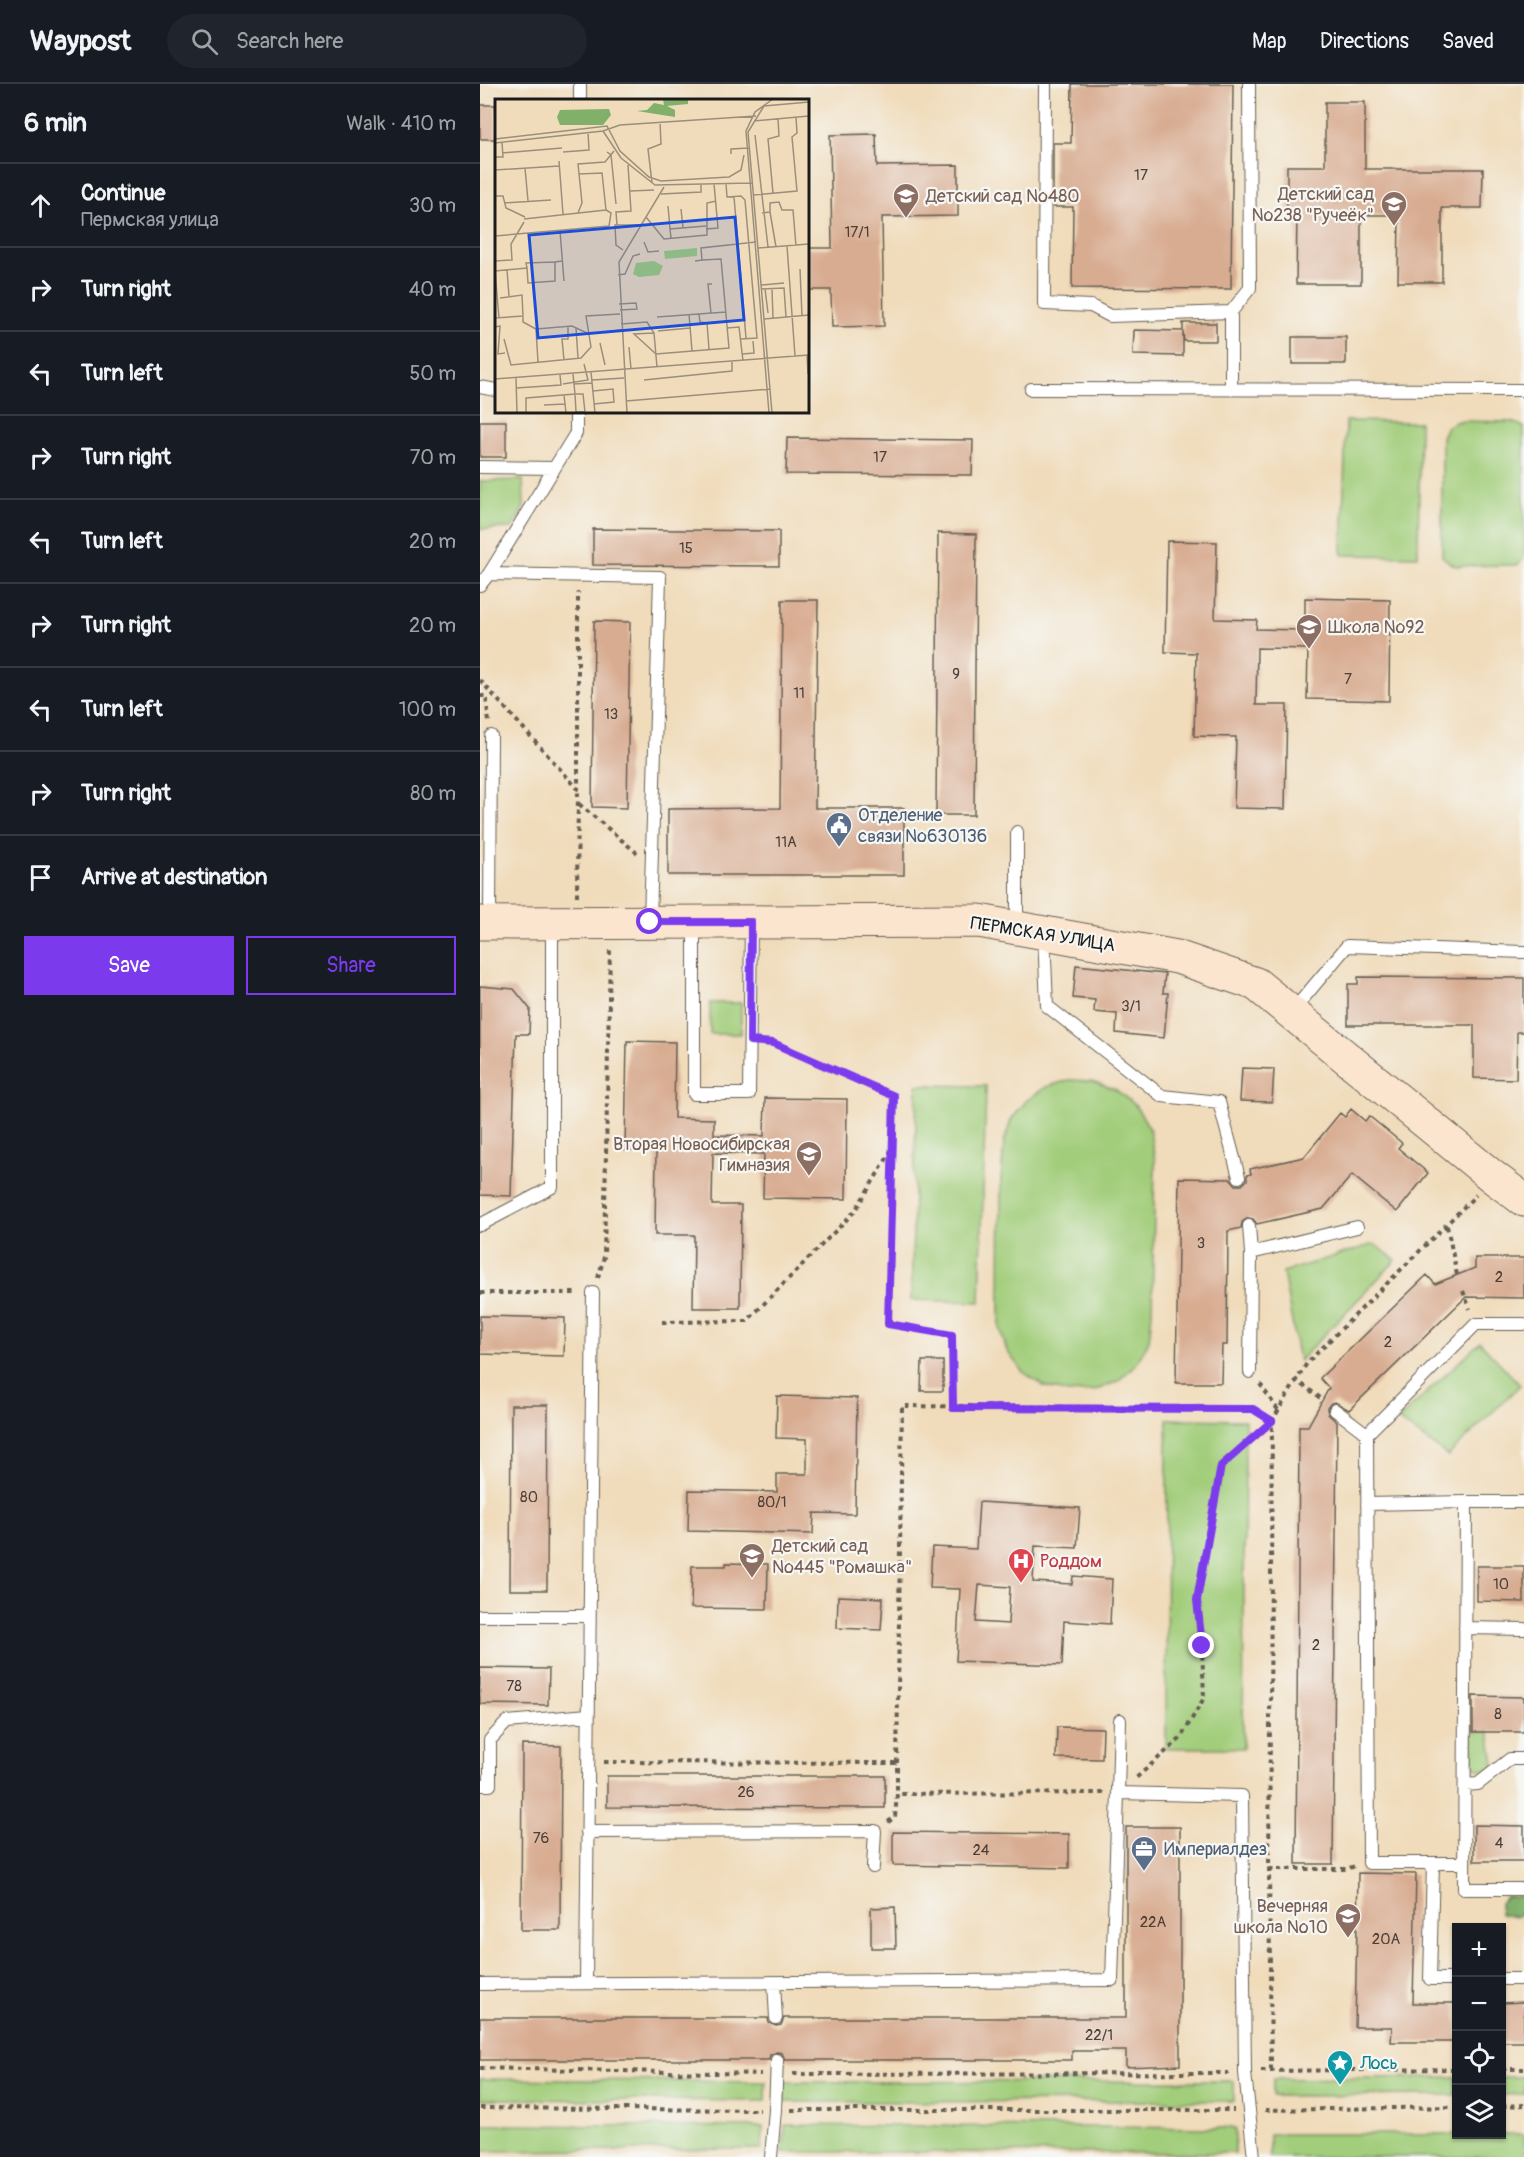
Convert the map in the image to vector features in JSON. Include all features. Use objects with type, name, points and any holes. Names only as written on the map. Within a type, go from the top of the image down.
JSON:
[{"type":"street","name":"ПЕРМСКАЯ УЛИЦА","points":[[485,923],[980,921],[1177,957],[1256,984],[1290,1014],[1524,1200]]},
{"type":"lane","points":[[579,99],[580,84]]},
{"type":"lane","points":[[1046,84],[1044,304],[1091,306],[1110,316],[1232,312]]},
{"type":"lane","points":[[1232,389],[1232,312],[1250,288],[1249,84]]},
{"type":"lane","points":[[480,387],[495,390]]},
{"type":"lane","points":[[1031,389],[1524,390]]},
{"type":"lane","points":[[480,585],[576,433],[576,412]]},
{"type":"lane","points":[[480,466],[554,468]]},
{"type":"lane","points":[[489,574],[660,577],[650,922]]},
{"type":"lane","points":[[485,923],[490,736]]},
{"type":"lane","points":[[1017,831],[1030,930],[1047,1006],[1162,1096],[1219,1102],[1239,1177]]},
{"type":"lane","points":[[694,922],[694,1094],[749,1094],[751,922]]},
{"type":"lane","points":[[480,1226],[552,1187],[565,923]]},
{"type":"lane","points":[[1290,1014],[1347,946],[1524,952]]},
{"type":"lane","points":[[1249,1226],[1251,1253],[1250,1372]]},
{"type":"lane","points":[[1251,1253],[1357,1227]]},
{"type":"lane","points":[[586,1983],[593,1293]]},
{"type":"lane","points":[[1464,1863],[1369,1863],[1367,1434],[1476,1324],[1524,1324]]},
{"type":"lane","points":[[1335,1410],[1367,1434]]},
{"type":"lane","points":[[1466,1502],[1464,1889],[1524,1888]]},
{"type":"lane","points":[[1367,1504],[1524,1502]]},
{"type":"lane","points":[[480,1616],[588,1616]]},
{"type":"lane","points":[[1465,1628],[1524,1629]]},
{"type":"lane","points":[[480,1785],[490,1785],[490,1740],[507,1722],[588,1715]]},
{"type":"lane","points":[[480,1984],[1112,1980],[1120,1720]]},
{"type":"lane","points":[[1465,1785],[1478,1784],[1509,1759],[1524,1759]]},
{"type":"lane","points":[[1118,1793],[1242,1796],[1245,2073],[1254,2157]]},
{"type":"lane","points":[[587,1832],[875,1831],[873,1867]]},
{"type":"lane","points":[[1433,1863],[1430,1979],[1452,1979]]},
{"type":"lane","points":[[1506,1979],[1524,1979]]},
{"type":"lane","points":[[774,1982],[776,2018]]},
{"type":"lane","points":[[771,2157],[777,2060]]},
{"type":"path","points":[[565,923],[578,803],[578,576]]},
{"type":"path","points":[[480,680],[578,789]]},
{"type":"path","points":[[480,696],[486,696],[490,736]]},
{"type":"path","points":[[578,803],[652,865]]},
{"type":"path","points":[[480,1293],[593,1293],[604,1257],[610,940]]},
{"type":"path","points":[[750,1041],[773,1043],[894,1096],[888,1324],[952,1335],[953,1408]]},
{"type":"path","points":[[662,1322],[747,1321],[855,1211],[893,1150]]},
{"type":"path","points":[[897,1794],[1118,1793],[1180,1740],[1204,1698],[1197,1600],[1221,1466],[1272,1421],[1295,1379],[1307,1364],[1493,1177]]},
{"type":"path","points":[[1447,1225],[1457,1275]]},
{"type":"path","points":[[1250,1372],[1278,1410]]},
{"type":"path","points":[[1295,1379],[1323,1400]]},
{"type":"path","points":[[875,1831],[895,1816],[897,1794],[902,1406],[1253,1409],[1272,1421]]},
{"type":"path","points":[[1271,2070],[1269,1869],[1272,1421]]},
{"type":"path","points":[[587,1762],[897,1763]]},
{"type":"path","points":[[1269,1869],[1346,1869],[1369,1863]]},
{"type":"path","points":[[480,2068],[776,2074],[1245,2073],[1271,2070],[1452,2069]]},
{"type":"path","points":[[1506,2069],[1524,2069]]},
{"type":"path","points":[[1506,2106],[1524,2105]]},
{"type":"path","points":[[480,2108],[1250,2110],[1452,2106]]},
{"type":"green space","points":[[1346,421],[1420,422],[1418,556],[1342,555]]},
{"type":"green space","points":[[1458,421],[1513,422],[1524,427],[1524,559],[1517,565],[1457,566],[1442,556],[1442,437],[1447,426]]},
{"type":"green space","points":[[523,480],[524,507],[512,528],[480,529],[480,481]]},
{"type":"green space","points":[[710,1003],[741,1003],[741,1034],[710,1034]]},
{"type":"green space","points":[[1069,1080],[1093,1081],[1116,1090],[1135,1105],[1149,1127],[1155,1161],[1152,1313],[1149,1340],[1137,1363],[1118,1381],[1094,1391],[1068,1393],[1043,1386],[1022,1371],[1007,1351],[1000,1328],[1000,1304],[1001,1180],[1004,1143],[1011,1120],[1026,1101],[1046,1087]]},
{"type":"green space","points":[[917,1085],[986,1086],[980,1302],[911,1300]]},
{"type":"green space","points":[[1374,1244],[1396,1260],[1299,1361],[1283,1272]]},
{"type":"green space","points":[[1480,1342],[1520,1385],[1448,1456],[1398,1420]]},
{"type":"green space","points":[[1167,1419],[1245,1420],[1243,1748],[1166,1748]]},
{"type":"green space","points":[[1472,1732],[1489,1732],[1494,1767],[1483,1770],[1473,1766]]},
{"type":"green space","points":[[1506,1896],[1524,1896],[1524,1912],[1515,1917],[1500,1914],[1500,1903]]},
{"type":"green space","points":[[1452,2077],[1452,2095],[1273,2096],[1273,2079]]},
{"type":"green space","points":[[1506,2077],[1524,2077],[1524,2094],[1506,2095]]},
{"type":"green space","points":[[480,2079],[766,2082],[766,2101],[480,2099]]},
{"type":"green space","points":[[1234,2081],[1234,2101],[784,2102],[784,2082]]},
{"type":"green space","points":[[480,2125],[763,2127],[762,2149],[480,2151]]},
{"type":"green space","points":[[785,2125],[1235,2128],[1235,2153],[783,2152]]},
{"type":"green space","points":[[1269,2134],[1452,2134],[1452,2139],[1506,2139],[1506,2134],[1524,2134],[1524,2157],[1269,2157]]},
{"type":"building","points":[[1072,84],[1233,84],[1231,289],[1072,288],[1073,207],[1053,207],[1053,143],[1071,143]]},
{"type":"building","points":[[1325,102],[1365,102],[1365,169],[1483,169],[1482,208],[1442,208],[1442,282],[1398,282],[1399,215],[1361,215],[1361,284],[1296,284],[1297,213],[1287,213],[1287,166],[1325,166]]},
{"type":"building","points":[[480,105],[495,105],[495,139],[480,139]]},
{"type":"building","points":[[876,134],[877,166],[958,165],[958,216],[882,217],[884,326],[832,327],[831,290],[808,290],[808,248],[832,248],[830,135]]},
{"type":"building","points":[[1183,323],[1216,323],[1216,341],[1184,341],[1183,332],[1183,356],[1133,355],[1134,330],[1183,331]]},
{"type":"building","points":[[1292,337],[1346,337],[1346,364],[1292,364]]},
{"type":"building","points":[[480,421],[506,421],[506,457],[480,457]]},
{"type":"building","points":[[787,438],[973,440],[972,475],[786,474]]},
{"type":"building","points":[[593,529],[779,531],[779,566],[593,565]]},
{"type":"building","points":[[938,533],[976,534],[974,815],[936,815]]},
{"type":"building","points":[[1167,541],[1217,542],[1215,619],[1257,620],[1256,629],[1305,630],[1305,598],[1390,600],[1389,701],[1307,699],[1308,649],[1257,648],[1256,705],[1287,705],[1285,809],[1234,808],[1236,737],[1194,736],[1196,653],[1165,652]]},
{"type":"building","points":[[782,600],[818,600],[815,808],[904,808],[904,875],[668,875],[668,809],[780,808]]},
{"type":"building","points":[[594,621],[630,622],[627,808],[592,807]]},
{"type":"building","points":[[1076,965],[1165,974],[1163,993],[1168,993],[1164,1038],[1116,1033],[1117,1014],[1094,1012],[1095,1000],[1073,998]]},
{"type":"building","points":[[1358,977],[1524,978],[1524,1032],[1517,1032],[1516,1079],[1474,1078],[1474,1025],[1348,1025],[1348,984],[1358,984]]},
{"type":"building","points":[[480,986],[514,989],[530,1009],[529,1034],[516,1034],[511,1196],[480,1195]]},
{"type":"building","points":[[627,1041],[675,1042],[674,1118],[714,1119],[714,1135],[764,1136],[765,1098],[847,1099],[846,1199],[763,1198],[764,1154],[713,1153],[712,1205],[741,1205],[740,1308],[693,1308],[694,1235],[655,1235],[656,1150],[625,1150]]},
{"type":"building","points":[[1242,1068],[1274,1069],[1272,1102],[1240,1101]]},
{"type":"building","points":[[1351,1109],[1365,1121],[1369,1116],[1402,1143],[1398,1148],[1428,1173],[1397,1212],[1352,1175],[1323,1209],[1257,1224],[1253,1219],[1248,1218],[1242,1222],[1241,1228],[1228,1231],[1227,1345],[1222,1345],[1221,1383],[1176,1383],[1179,1178],[1231,1179],[1236,1185],[1242,1185],[1247,1180],[1247,1175],[1251,1174],[1250,1169],[1304,1157],[1340,1113],[1345,1117]]},
{"type":"building","points":[[1475,1258],[1524,1258],[1524,1298],[1466,1297],[1349,1410],[1335,1402],[1327,1408],[1328,1414],[1337,1422],[1333,1864],[1296,1864],[1299,1426],[1308,1426],[1329,1388],[1320,1378],[1427,1275],[1435,1284],[1475,1268]]},
{"type":"building","points":[[480,1316],[565,1318],[564,1356],[480,1354]]},
{"type":"building","points":[[922,1361],[943,1361],[943,1391],[921,1391]]},
{"type":"building","points":[[777,1396],[857,1398],[855,1514],[814,1513],[813,1534],[688,1531],[689,1490],[777,1492],[777,1474],[807,1474],[807,1439],[776,1438]]},
{"type":"building","points":[[511,1405],[548,1405],[547,1590],[510,1590]]},
{"type":"building","name":"Роддом","points":[[979,1502],[1080,1508],[1077,1548],[1035,1546],[1033,1582],[1072,1584],[1073,1576],[1112,1579],[1110,1624],[1064,1621],[1062,1665],[956,1661],[960,1589],[930,1588],[932,1547],[976,1549]],"holes":[[[979,1585],[1010,1587],[1008,1624],[976,1622]]]},
{"type":"building","points":[[726,1563],[768,1564],[767,1609],[691,1608],[692,1566],[726,1566]]},
{"type":"building","points":[[1477,1566],[1524,1566],[1524,1602],[1477,1601]]},
{"type":"building","points":[[838,1596],[883,1598],[881,1630],[837,1628]]},
{"type":"building","points":[[480,1668],[549,1669],[548,1705],[480,1704]]},
{"type":"building","points":[[1473,1696],[1524,1697],[1524,1732],[1473,1732]]},
{"type":"building","points":[[1057,1727],[1103,1728],[1102,1759],[1056,1758]]},
{"type":"building","points":[[522,1745],[561,1746],[560,1930],[521,1930]]},
{"type":"building","points":[[607,1776],[885,1776],[885,1808],[607,1807]]},
{"type":"building","points":[[1474,1825],[1524,1826],[1524,1861],[1474,1861]]},
{"type":"building","points":[[1126,1827],[1180,1827],[1180,2065],[1126,2067],[1126,2051],[1072,2051],[1072,2060],[785,2060],[782,2053],[777,2052],[770,2055],[769,2060],[480,2060],[480,2018],[768,2018],[769,2023],[776,2026],[781,2025],[784,2018],[1126,2018]]},
{"type":"building","points":[[893,1832],[1069,1834],[1069,1868],[893,1865]]},
{"type":"building","points":[[1358,1873],[1416,1874],[1413,2003],[1452,2003],[1452,2042],[1391,2042],[1392,2027],[1355,2027]]},
{"type":"building","points":[[895,1907],[896,1948],[871,1948],[871,1908]]},
{"type":"building","points":[[1524,2002],[1524,2042],[1506,2042],[1506,2003]]},
{"type":"place","name":"Детский сад №480","points":[[906,219]]},
{"type":"place","name":"Детский сад №238 \"Ручеёк\"","points":[[1394,227]]},
{"type":"place","name":"Школа №92","points":[[1309,650]]},
{"type":"place","name":"Отделение связи №630136","points":[[839,848]]},
{"type":"place","name":"Вторая Новосибирская Гимназия","points":[[809,1177]]},
{"type":"place","name":"Детский сад №445 \"Ромашка\"","points":[[752,1579]]},
{"type":"place","name":"Роддом","points":[[1021,1584]]},
{"type":"place","name":"Империалдез","points":[[1144,1872]]},
{"type":"place","name":"Вечерняя школа №10","points":[[1348,1939]]},
{"type":"place","name":"Лось","points":[[1340,2086]]},
{"type":"route","points":[[650,922],[751,922],[750,1041],[773,1043],[894,1096],[888,1324],[952,1335],[953,1408],[1253,1409],[1272,1421],[1221,1466],[1197,1600],[1202,1646]]}]
